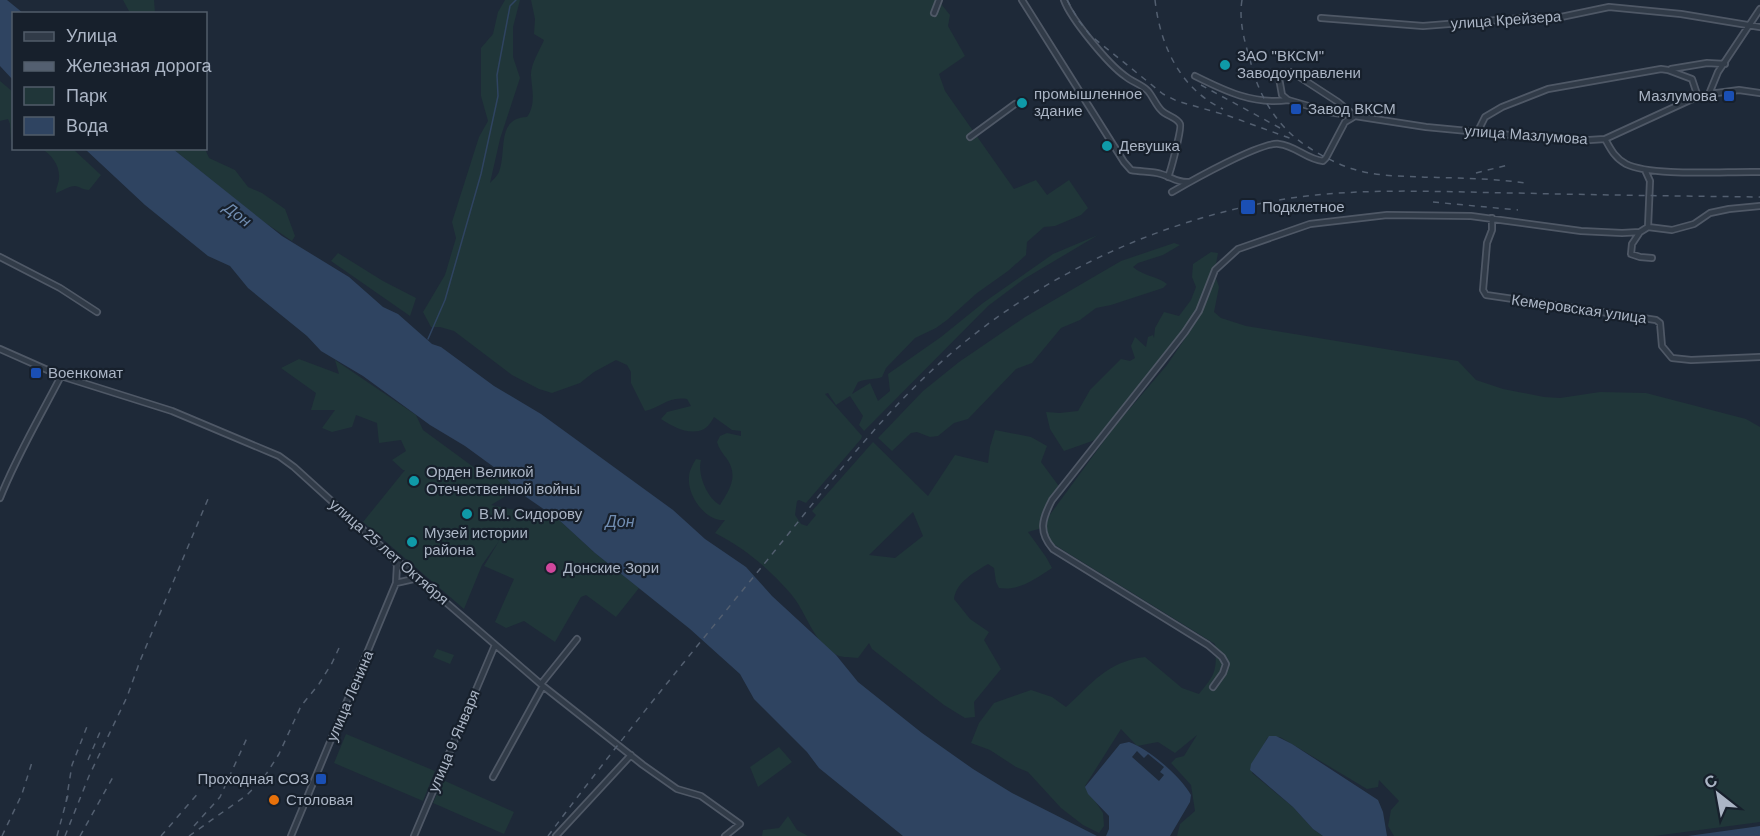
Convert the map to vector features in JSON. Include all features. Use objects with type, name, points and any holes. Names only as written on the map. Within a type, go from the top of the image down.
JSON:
[{"type":"street","points":[[934,13],[939,0]]},
{"type":"street","points":[[1022,0],[1131,170],[1153,172],[1180,183],[1189,182]]},
{"type":"street","points":[[1064,0],[1079,25],[1115,69],[1127,79],[1142,86],[1162,111],[1181,125],[1176,143],[1175,161],[1168,177]]},
{"type":"street","name":"улица Крейзера","points":[[1322,18],[1423,26],[1561,17],[1609,7],[1681,14],[1760,27]]},
{"type":"street","points":[[1709,94],[1718,72],[1760,9]]},
{"type":"street","points":[[1478,131],[1485,117],[1516,100],[1548,89],[1644,71],[1668,70],[1707,63],[1725,64]]},
{"type":"street","points":[[1668,70],[1692,79],[1698,97]]},
{"type":"street","points":[[1172,192],[1241,156],[1277,143],[1288,146],[1314,160],[1323,161],[1345,122],[1355,116],[1309,83],[1287,71],[1279,78],[1282,95],[1288,100]]},
{"type":"street","name":"улица Мазлумова","points":[[1195,76],[1237,95],[1255,100],[1267,102],[1288,100],[1329,112],[1426,127],[1574,141],[1605,139],[1709,94],[1740,90],[1760,93]]},
{"type":"street","points":[[970,137],[1015,104]]},
{"type":"street","points":[[1605,139],[1614,155],[1626,164],[1645,170],[1760,172]]},
{"type":"street","points":[[1645,170],[1650,181],[1648,227]]},
{"type":"street","points":[[1652,258],[1631,254],[1632,244],[1640,232],[1648,227],[1672,230],[1694,224],[1710,213],[1728,208],[1760,206]]},
{"type":"street","points":[[1213,687],[1223,673],[1226,663],[1222,657],[1209,645],[1053,549],[1042,528],[1044,515],[1052,500],[1185,332],[1199,311],[1215,270],[1238,249],[1310,224],[1387,215],[1471,216],[1581,231],[1640,232]]},
{"type":"street","name":"Кемеровская улица","points":[[1492,218],[1492,230],[1487,243],[1483,290],[1486,295],[1656,320],[1660,323],[1662,346],[1672,358],[1691,360],[1760,357]]},
{"type":"street","points":[[0,257],[60,288],[97,312]]},
{"type":"street","name":"улица 25 лет Октября","points":[[0,349],[61,376],[172,411],[279,456],[542,685],[677,789],[701,796],[740,824],[726,836]]},
{"type":"street","points":[[0,498],[23,444],[61,376]]},
{"type":"street","points":[[391,555],[397,565],[396,583],[418,578]]},
{"type":"street","name":"улица Ленина","points":[[291,836],[396,583]]},
{"type":"street","points":[[493,777],[542,685],[577,639]]},
{"type":"street","name":"улица 9 Января","points":[[414,836],[495,645]]},
{"type":"street","points":[[556,836],[631,755]]},
{"type":"green space","points":[[123,0],[154,0],[155,12],[129,12]]},
{"type":"green space","points":[[505,0],[520,0],[513,27],[513,57],[520,78],[500,139],[490,183],[499,172],[507,129],[517,119],[527,117],[532,107],[531,72],[544,40],[534,34],[535,19],[531,0],[938,0],[950,15],[948,26],[965,56],[939,74],[945,91],[1014,189],[1036,180],[1047,195],[1069,180],[1088,208],[1081,215],[1055,226],[1044,227],[1027,242],[1026,255],[947,320],[915,338],[886,368],[882,377],[858,382],[852,394],[870,383],[878,401],[890,391],[888,374],[1053,254],[1098,235],[1024,279],[988,306],[864,431],[859,425],[863,416],[850,396],[836,405],[828,393],[825,394],[862,436],[806,503],[797,501],[795,515],[801,524],[807,526],[816,515],[812,511],[873,442],[928,496],[955,455],[988,463],[995,430],[1031,437],[1047,446],[1041,462],[1061,489],[1052,500],[1042,528],[1028,532],[1052,568],[1021,586],[999,588],[994,568],[988,564],[977,570],[958,587],[954,599],[970,619],[989,632],[984,640],[1001,669],[974,702],[975,717],[965,718],[944,705],[872,649],[869,643],[858,658],[840,656],[827,649],[791,594],[765,567],[747,552],[715,533],[725,520],[711,517],[699,506],[691,492],[690,472],[696,459],[701,460],[700,472],[704,485],[715,502],[720,505],[731,483],[732,472],[717,442],[720,436],[727,433],[741,436],[741,431],[732,430],[714,417],[705,428],[693,432],[676,428],[661,419],[667,412],[691,406],[687,399],[670,400],[645,411],[631,383],[631,372],[627,365],[616,360],[580,383],[552,393],[512,375],[454,331],[431,327],[423,312],[445,275],[456,238],[452,222],[479,137],[488,121],[481,96],[481,48],[493,34],[498,12]],"holes":[[[913,512],[923,536],[895,558],[869,555]]]},
{"type":"green space","points":[[0,81],[12,91],[12,142],[8,119],[0,121]]},
{"type":"green space","points":[[43,150],[74,150],[101,175],[89,190],[75,186],[56,193],[59,174],[57,165]]},
{"type":"green space","points":[[174,150],[205,150],[209,158],[235,170],[248,187],[262,193],[285,209],[295,236],[292,241],[261,220]]},
{"type":"green space","points":[[1174,243],[1180,245],[1163,255],[1138,263],[1133,267],[1167,284],[1163,288],[1096,308],[1080,320],[1061,328],[1032,363],[1016,369],[968,419],[954,423],[938,436],[930,437],[917,432],[911,433],[892,451],[878,438],[923,391],[959,362],[1025,317],[1121,261]]},
{"type":"green space","points":[[1211,252],[1218,253],[1215,270],[1187,329],[1095,440],[1064,451],[1050,429],[1046,412],[1078,411],[1090,390],[1121,359],[1130,361],[1135,358],[1131,346],[1135,337],[1146,347],[1148,337],[1153,335],[1154,338],[1155,328],[1164,312],[1179,316],[1191,300],[1196,287],[1192,277],[1193,264]]},
{"type":"green space","points":[[338,253],[416,298],[410,316],[331,261]]},
{"type":"green space","points":[[1216,278],[1219,287],[1214,312],[1221,318],[1246,326],[1458,361],[1476,380],[1503,389],[1560,398],[1600,392],[1646,393],[1746,419],[1760,427],[1760,822],[1654,836],[1394,836],[1388,826],[1391,810],[1399,801],[1379,780],[1378,787],[1367,789],[1280,737],[1267,738],[1252,773],[1323,836],[1177,836],[1180,824],[1195,811],[1191,785],[1171,763],[1176,758],[1184,756],[1197,735],[1175,753],[1158,742],[1137,746],[1121,729],[1085,786],[1103,813],[1104,826],[1099,833],[1083,825],[1061,808],[1028,772],[990,750],[971,743],[979,723],[994,703],[1031,690],[1052,697],[1066,707],[1101,675],[1132,660],[1145,657],[1182,688],[1199,694],[1212,676],[1216,660],[1215,644],[1050,542],[1046,520],[1115,426],[1167,365],[1195,324]]},
{"type":"green space","points":[[299,359],[339,374],[335,360],[416,415],[423,430],[483,474],[502,473],[516,490],[491,505],[558,519],[595,553],[639,588],[616,617],[586,595],[581,597],[555,642],[524,621],[506,628],[495,622],[514,579],[484,566],[499,541],[482,565],[464,609],[363,522],[405,470],[392,460],[406,451],[401,440],[379,443],[377,423],[356,415],[352,427],[332,432],[322,428],[335,410],[311,410],[316,393],[281,368]]},
{"type":"green space","points":[[437,649],[454,655],[450,664],[433,657]]},
{"type":"green space","points":[[346,734],[435,771],[423,801],[334,763]]},
{"type":"green space","points":[[779,747],[792,762],[758,787],[750,767]]},
{"type":"green space","points":[[443,780],[514,812],[504,834],[433,803]]},
{"type":"green space","points":[[788,816],[797,830],[808,836],[762,836],[763,830],[779,828]]},
{"type":"water","points":[[0,0],[7,0],[22,12],[12,12],[12,79],[0,66]]},
{"type":"water","name":"Дон","points":[[86,150],[174,150],[282,236],[349,277],[383,307],[398,314],[432,344],[441,347],[494,386],[541,414],[673,510],[705,539],[746,567],[772,596],[836,655],[858,682],[922,733],[1012,793],[1097,836],[903,836],[819,768],[807,752],[754,699],[740,674],[690,629],[595,553],[558,519],[516,490],[502,473],[465,446],[430,425],[363,376],[321,351],[307,336],[248,288],[230,266],[208,256],[145,205]]},
{"type":"water","points":[[1269,736],[1276,736],[1292,744],[1378,800],[1383,812],[1387,836],[1323,836],[1313,829],[1293,807],[1250,770],[1251,764]]},
{"type":"water","points":[[1129,742],[1164,764],[1191,795],[1190,802],[1170,836],[1106,836],[1109,829],[1109,816],[1088,794],[1085,787],[1120,744]]},
{"type":"water","points":[[1760,826],[1760,836],[1688,836],[1753,827]]},
{"type":"pier","points":[[1137,751],[1144,758],[1148,754],[1164,767],[1160,772],[1164,775],[1159,781],[1132,757]]},
{"type":"waterway","points":[[428,339],[445,300],[481,174],[498,96],[497,75],[510,6],[516,0]]},
{"type":"railway","points":[[1067,0],[1090,35],[1163,94],[1177,101],[1229,116],[1292,139]]},
{"type":"railway","points":[[1155,0],[1162,33],[1175,64],[1195,90],[1223,109]]},
{"type":"railway","points":[[1242,0],[1241,18],[1244,36],[1262,94],[1281,124],[1308,147],[1341,165],[1369,173],[1525,183]]},
{"type":"railway","points":[[1201,85],[1280,128]]},
{"type":"railway","points":[[1476,173],[1508,165]]},
{"type":"railway","points":[[548,836],[679,668],[880,423],[938,365],[981,329],[1027,298],[1075,270],[1125,246],[1177,226],[1230,210],[1314,195],[1400,191],[1760,197]]},
{"type":"railway","points":[[1433,202],[1518,210]]},
{"type":"railway","points":[[65,836],[89,776],[127,697],[208,499]]},
{"type":"railway","points":[[189,836],[247,795],[265,776],[279,754],[301,706],[319,684],[339,648]]},
{"type":"railway","points":[[66,802],[72,765],[88,724]]},
{"type":"railway","points":[[88,760],[100,732]]},
{"type":"railway","points":[[194,826],[220,797],[247,738]]},
{"type":"railway","points":[[2,836],[22,794],[33,759]]},
{"type":"railway","points":[[80,836],[113,777]]},
{"type":"railway","points":[[161,836],[200,791]]},
{"type":"railway","points":[[57,836],[68,795]]},
{"type":"place","name":"ЗАО \"ВКСМ\" Заводоуправлени","points":[[1225,65]]},
{"type":"place","name":"Мазлумова","points":[[1729,96]]},
{"type":"place","name":"промышленное здание","points":[[1022,103]]},
{"type":"place","name":"Завод ВКСМ","points":[[1296,109]]},
{"type":"place","name":"Девушка","points":[[1107,146]]},
{"type":"place","name":"Подклетное","points":[[1248,207]]},
{"type":"place","name":"Военкомат","points":[[36,373]]},
{"type":"place","name":"Орден Великой Отечественной войны","points":[[414,481]]},
{"type":"place","name":"В.М. Сидорову","points":[[467,514]]},
{"type":"place","name":"Музей истории района","points":[[412,542]]},
{"type":"place","name":"Донские Зори","points":[[551,568]]},
{"type":"place","name":"Проходная СОЗ","points":[[321,779]]},
{"type":"place","name":"Столовая","points":[[274,800]]}]
